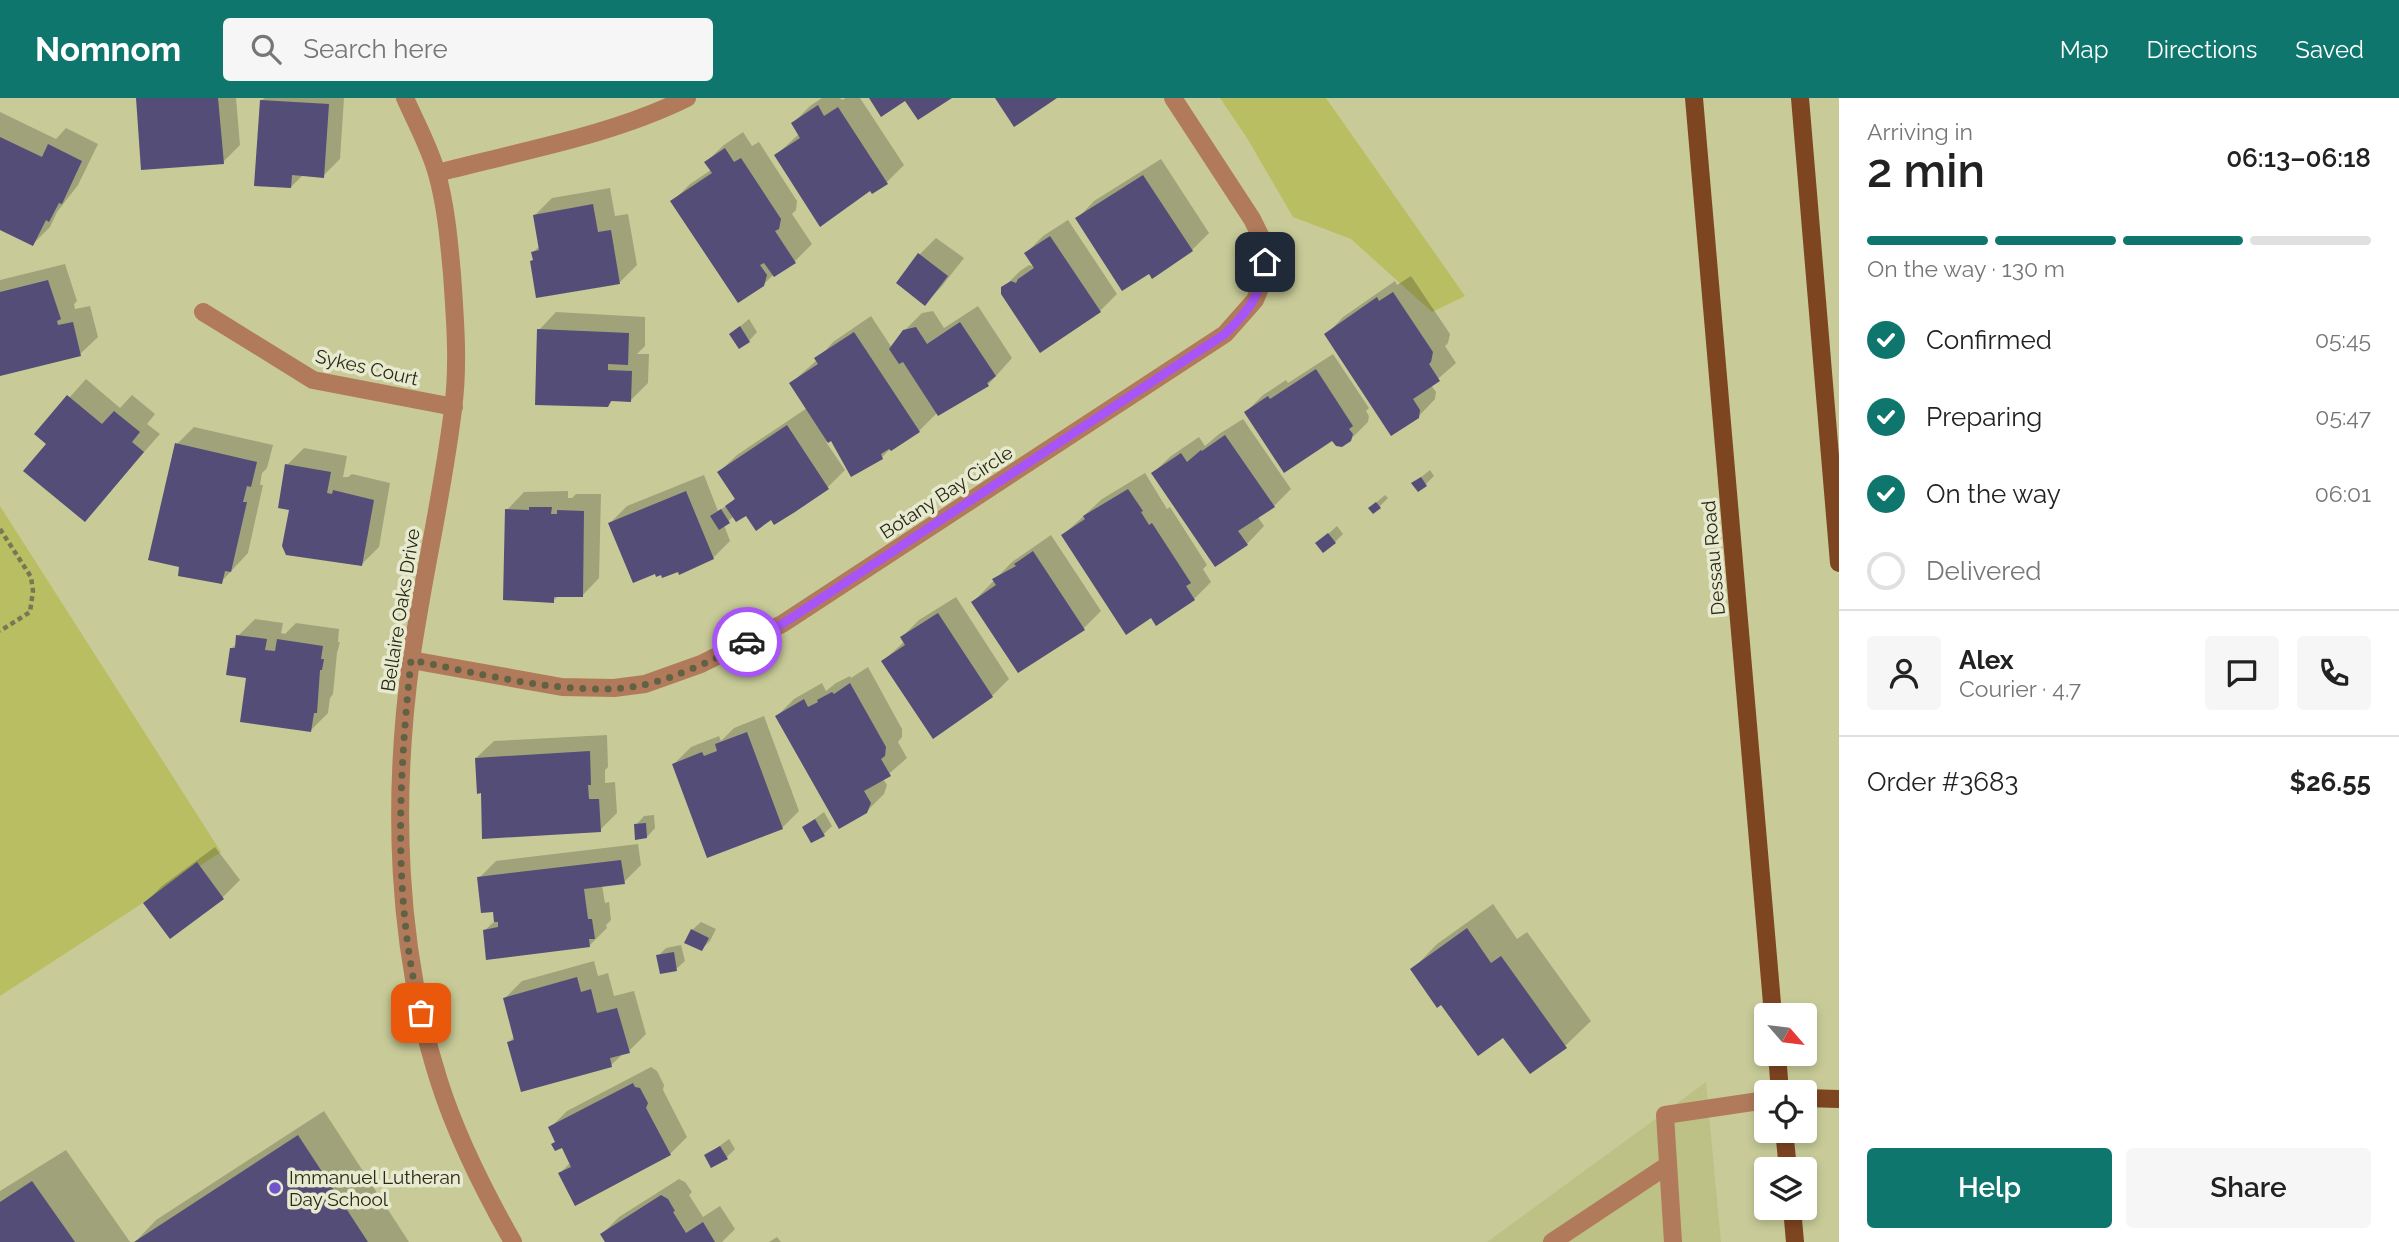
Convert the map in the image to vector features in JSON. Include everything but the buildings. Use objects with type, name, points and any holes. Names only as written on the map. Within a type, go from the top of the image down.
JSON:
[{"type":"main road","name":"Dessau Road","points":[[1695,98],[1772,1003]]},
{"type":"main road","points":[[1800,98],[1839,563]]},
{"type":"main road","points":[[1817,1098],[1839,1099]]},
{"type":"main road","points":[[1793,1220],[1795,1242]]},
{"type":"street","name":"Bellaire Oaks Drive","points":[[405,98],[437,173],[448,236],[456,326],[454,407],[411,660],[406,712],[400,835],[403,898],[415,990],[439,1081],[486,1195],[513,1242]]},
{"type":"street","points":[[437,173],[605,130],[655,114],[687,98]]},
{"type":"street","name":"Botany Bay Circle","points":[[411,660],[562,687],[614,688],[645,684],[701,664],[782,624],[1225,334],[1255,300],[1262,283],[1264,243],[1252,219],[1173,98]]},
{"type":"street","name":"Sykes Court","points":[[203,312],[313,380],[454,407]]},
{"type":"street","points":[[1673,1242],[1665,1115],[1754,1102]]},
{"type":"street","points":[[1552,1242],[1668,1165]]},
{"type":"path","points":[[0,529],[31,577],[33,590],[30,612],[0,631]]},
{"type":"shaded area","points":[[1220,98],[1326,98],[1465,296],[1432,312],[1351,239],[1293,217]]},
{"type":"shaded area","points":[[0,506],[221,852],[0,996]]},
{"type":"shaded area","points":[[1706,1082],[1721,1242],[1487,1242]]},
{"type":"way so far","points":[[421,1013],[415,990],[403,898],[400,835],[411,660],[562,687],[614,688],[645,684],[728,653],[747,642]]},
{"type":"place","name":"Immanuel Lutheran Day School","points":[[275,1188]]},
{"type":"route","points":[[747,642],[782,624],[1202,351],[1225,334],[1255,300],[1262,283],[1265,262]]}]
